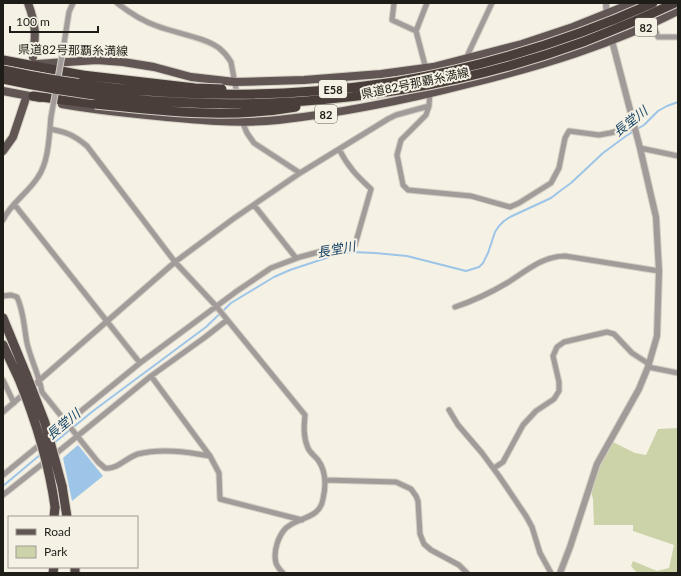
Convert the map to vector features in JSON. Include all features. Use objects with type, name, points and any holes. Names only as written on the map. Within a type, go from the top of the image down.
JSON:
[{"type":"highway","name":"E58","points":[[3,70],[80,84],[172,94],[248,95],[344,88],[394,82],[486,62],[578,34],[652,3]]},
{"type":"highway","name":"E58","points":[[3,79],[130,99],[180,102],[248,104],[284,103],[348,97],[395,91],[441,82],[530,59],[582,42],[632,23],[675,3]]},
{"type":"highway","points":[[3,60],[82,75],[195,88],[344,88]]},
{"type":"highway","points":[[33,96],[184,113],[225,114],[262,112],[293,108],[348,97]]},
{"type":"highway","points":[[3,318],[43,448],[53,488],[55,516]]},
{"type":"highway","points":[[3,344],[22,376],[45,423],[53,448],[62,486],[67,516]]},
{"type":"main road","name":"県道82号那覇糸満線","points":[[28,3],[35,25],[36,38],[33,57]]},
{"type":"main road","name":"県道82号那覇糸満線","points":[[3,60],[48,64],[96,60],[123,62],[154,67],[191,77],[235,82],[304,80],[381,74],[426,68],[467,59],[522,44],[633,3]]},
{"type":"main road","name":"県道82号那覇糸満線","points":[[3,91],[95,110],[206,121],[242,122],[276,120],[336,113],[431,93],[510,74],[612,41],[653,24],[678,11]]},
{"type":"main road","points":[[3,151],[13,137],[25,101]]},
{"type":"street","points":[[3,220],[14,204],[34,182],[41,171],[45,160],[62,50],[69,12],[73,3]]},
{"type":"street","points":[[117,3],[135,17],[210,43],[227,55],[231,62],[242,122],[247,133],[254,143],[300,173]]},
{"type":"street","points":[[394,3],[392,20],[416,31]]},
{"type":"street","points":[[427,3],[416,31],[431,93],[430,106],[426,115],[401,140],[397,155],[403,185],[408,190],[471,196],[510,207],[520,203],[551,183],[559,168],[565,138],[569,131],[599,135],[634,127]]},
{"type":"street","points":[[467,59],[492,3]]},
{"type":"street","points":[[560,573],[597,464],[639,389],[649,366],[657,336],[659,271],[656,217],[640,148],[612,41],[606,14],[606,3]]},
{"type":"street","points":[[653,24],[658,37],[678,37]]},
{"type":"street","points":[[3,412],[175,262],[233,219],[300,173],[388,119],[396,115],[430,106]]},
{"type":"street","points":[[50,129],[64,132],[77,138],[87,146],[175,262],[216,306],[305,415],[304,429],[308,448],[319,462],[326,480],[324,499],[314,514],[286,528],[279,540],[275,552],[276,564],[283,573]]},
{"type":"street","points":[[640,148],[678,156]]},
{"type":"street","points":[[3,475],[140,363],[216,306],[271,268],[296,258],[330,249],[351,248],[355,245],[371,189],[346,163],[339,149]]},
{"type":"street","points":[[14,204],[140,363]]},
{"type":"street","points":[[254,205],[296,258]]},
{"type":"street","points":[[455,307],[506,284],[546,259],[555,256],[565,256],[659,271]]},
{"type":"street","points":[[3,296],[10,295],[17,297],[22,306],[27,344],[40,381],[42,392],[98,462],[105,468],[112,468],[140,453],[185,452],[210,456]]},
{"type":"street","points":[[3,495],[151,376],[227,320]]},
{"type":"street","points":[[494,468],[503,462],[523,426],[536,411],[554,399],[559,391],[559,382],[553,356],[557,347],[564,342],[607,332],[614,334],[632,353],[649,366],[678,373]]},
{"type":"street","points":[[151,376],[210,456],[218,473],[220,499],[302,520]]},
{"type":"street","points":[[3,380],[14,403]]},
{"type":"street","points":[[449,410],[458,425],[494,468],[526,516],[532,527],[540,553],[551,573]]},
{"type":"street","points":[[326,480],[396,482],[411,489],[418,501],[420,534],[424,544],[467,573]]},
{"type":"green space","points":[[678,428],[678,573],[637,573],[631,566],[633,561],[657,571],[669,568],[674,545],[633,531],[633,525],[594,525],[593,499],[589,484],[609,440],[635,453],[646,455],[658,429]]},
{"type":"water","points":[[78,445],[103,476],[72,501],[63,458]]},
{"type":"waterway","name":"長堂川","points":[[54,443],[93,411],[206,327],[231,303],[274,277],[290,270],[338,254],[352,252],[407,256],[466,271],[479,267],[483,263],[488,253],[495,232],[504,221],[551,198],[571,183],[603,153],[644,125],[658,111],[678,102]]},
{"type":"waterway","name":"長堂川","points":[[3,486],[41,454]]}]
